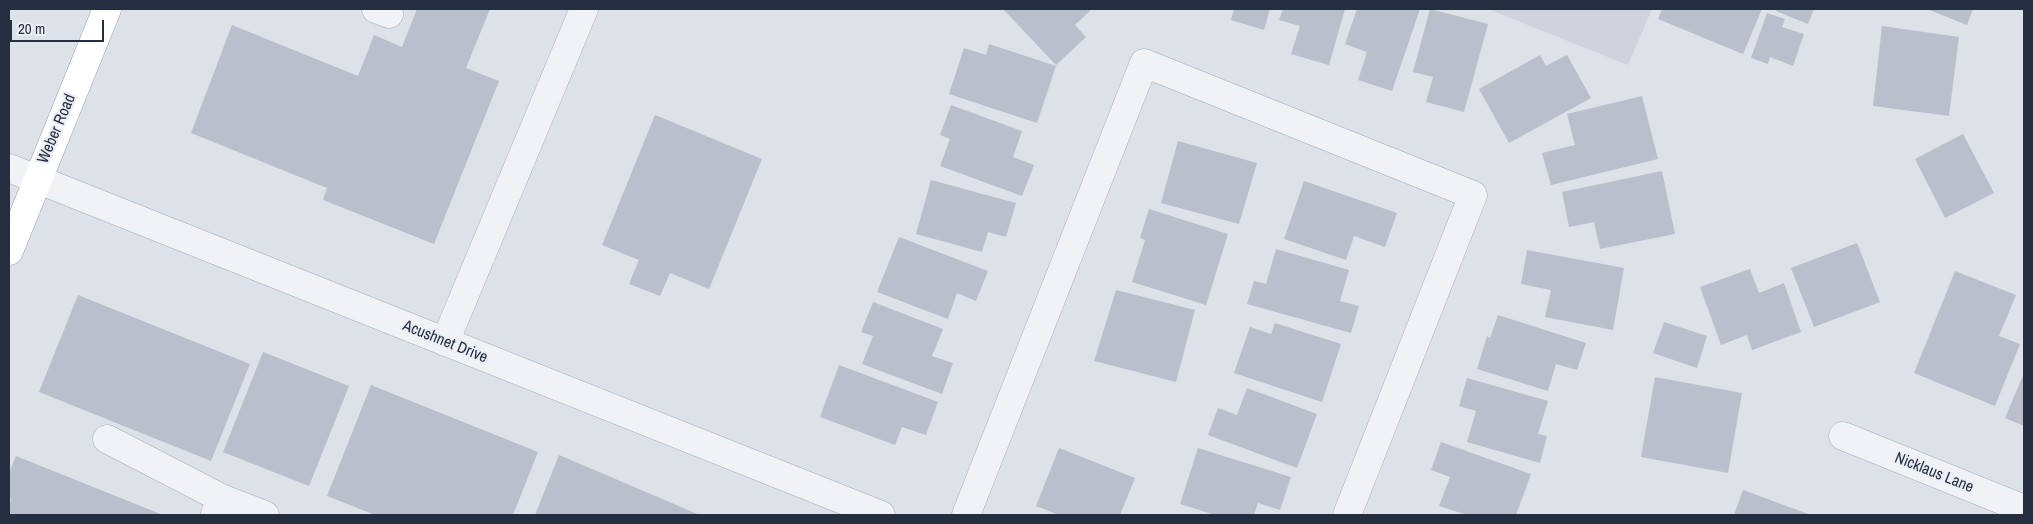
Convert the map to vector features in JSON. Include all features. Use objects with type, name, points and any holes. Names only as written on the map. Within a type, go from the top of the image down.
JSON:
[{"type":"main road","name":"Weber Road","points":[[9,251],[36,179],[107,9]]},
{"type":"street","points":[[445,342],[584,9]]},
{"type":"street","points":[[966,515],[1144,63],[1473,195],[1347,515]]},
{"type":"street","name":"Acushnet Drive","points":[[9,168],[881,515]]},
{"type":"street","name":"Nicklaus Lane","points":[[1843,436],[2024,509]]},
{"type":"street","points":[[107,439],[218,506],[265,515]]},
{"type":"shaded area","points":[[1488,9],[1652,9],[1628,65]]},
{"type":"building","points":[[417,9],[490,9],[466,68],[499,81],[434,244],[323,200],[327,188],[191,133],[232,25],[358,76],[374,35],[402,47]]},
{"type":"building","points":[[1003,9],[1092,9],[1075,25],[1086,37],[1056,65]]},
{"type":"building","points":[[1234,9],[1270,9],[1264,30],[1231,20]]},
{"type":"building","points":[[1283,9],[1345,9],[1329,65],[1291,54],[1300,26],[1279,20]]},
{"type":"building","points":[[1357,9],[1420,9],[1392,91],[1358,80],[1367,52],[1345,44]]},
{"type":"building","points":[[1430,9],[1488,24],[1464,112],[1426,102],[1433,77],[1413,72]]},
{"type":"building","points":[[1662,9],[1762,9],[1743,54],[1658,19]]},
{"type":"building","points":[[1777,9],[1814,9],[1808,24],[1776,11]]},
{"type":"building","points":[[1927,9],[1973,9],[1967,25]]},
{"type":"building","points":[[1767,13],[1785,19],[1782,27],[1804,34],[1793,66],[1770,57],[1768,64],[1751,58]]},
{"type":"building","points":[[1882,26],[1959,37],[1949,116],[1873,106]]},
{"type":"building","points":[[989,44],[1056,66],[1037,123],[949,94],[964,48],[986,55]]},
{"type":"building","points":[[1540,55],[1546,66],[1567,55],[1591,98],[1509,143],[1479,89]]},
{"type":"building","points":[[1642,96],[1658,159],[1551,185],[1542,153],[1575,145],[1567,114]]},
{"type":"building","points":[[951,105],[1022,131],[1013,157],[1034,165],[1022,196],[940,166],[950,139],[940,135]]},
{"type":"building","points":[[655,115],[762,159],[709,289],[670,273],[660,296],[629,284],[639,260],[602,245]]},
{"type":"building","points":[[1963,134],[1994,193],[1945,218],[1915,159]]},
{"type":"building","points":[[1178,141],[1257,163],[1239,224],[1161,203]]},
{"type":"building","points":[[1662,171],[1675,234],[1600,249],[1594,222],[1569,227],[1562,192]]},
{"type":"building","points":[[931,180],[1016,203],[1006,237],[988,232],[982,252],[916,234]]},
{"type":"building","points":[[1304,181],[1397,213],[1385,247],[1354,236],[1346,260],[1284,239]]},
{"type":"building","points":[[1149,209],[1228,234],[1206,305],[1132,282],[1145,240],[1140,238]]},
{"type":"building","points":[[899,237],[988,271],[976,301],[957,293],[948,319],[877,292]]},
{"type":"building","points":[[1857,243],[1880,302],[1814,327],[1791,268]]},
{"type":"building","points":[[1276,249],[1349,270],[1340,301],[1359,306],[1351,333],[1247,304],[1254,281],[1266,284]]},
{"type":"building","points":[[1527,250],[1624,268],[1613,330],[1545,317],[1551,290],[1521,284]]},
{"type":"building","points":[[1750,269],[1759,293],[1784,283],[1801,332],[1752,350],[1747,335],[1721,345],[1700,287]]},
{"type":"building","points":[[1955,271],[2016,295],[1999,336],[2020,344],[1995,406],[1914,373]]},
{"type":"building","points":[[1116,290],[1195,310],[1176,382],[1094,361]]},
{"type":"building","points":[[78,295],[250,364],[211,461],[39,392]]},
{"type":"building","points":[[873,302],[943,329],[932,356],[953,363],[942,394],[862,364],[873,336],[861,332]]},
{"type":"building","points":[[1498,315],[1586,343],[1577,370],[1556,364],[1548,391],[1477,369],[1487,336],[1490,338]]},
{"type":"building","points":[[1664,322],[1707,336],[1697,368],[1653,353]]},
{"type":"building","points":[[1275,323],[1341,344],[1322,402],[1234,373],[1250,327],[1271,334]]},
{"type":"building","points":[[263,352],[349,386],[309,486],[223,452]]},
{"type":"building","points":[[839,365],[938,402],[926,435],[902,427],[895,445],[820,417]]},
{"type":"building","points":[[2024,373],[2024,426],[2005,418]]},
{"type":"building","points":[[1655,377],[1742,393],[1728,473],[1641,457]]},
{"type":"building","points":[[1467,378],[1548,401],[1538,434],[1547,436],[1540,463],[1467,442],[1476,411],[1459,406]]},
{"type":"building","points":[[371,385],[538,452],[513,515],[375,515],[327,496]]},
{"type":"building","points":[[1247,388],[1317,414],[1297,468],[1208,435],[1218,408],[1237,415]]},
{"type":"building","points":[[1441,442],[1531,474],[1516,515],[1467,515],[1439,506],[1450,477],[1431,470]]},
{"type":"building","points":[[1059,448],[1135,478],[1120,515],[1059,515],[1036,506]]},
{"type":"building","points":[[1198,448],[1291,477],[1280,510],[1258,503],[1254,515],[1215,515],[1180,504]]},
{"type":"building","points":[[559,455],[700,515],[535,515]]},
{"type":"building","points":[[16,456],[163,515],[9,515],[11,498],[9,497],[9,473]]},
{"type":"building","points":[[1743,490],[1811,515],[1734,515]]}]
